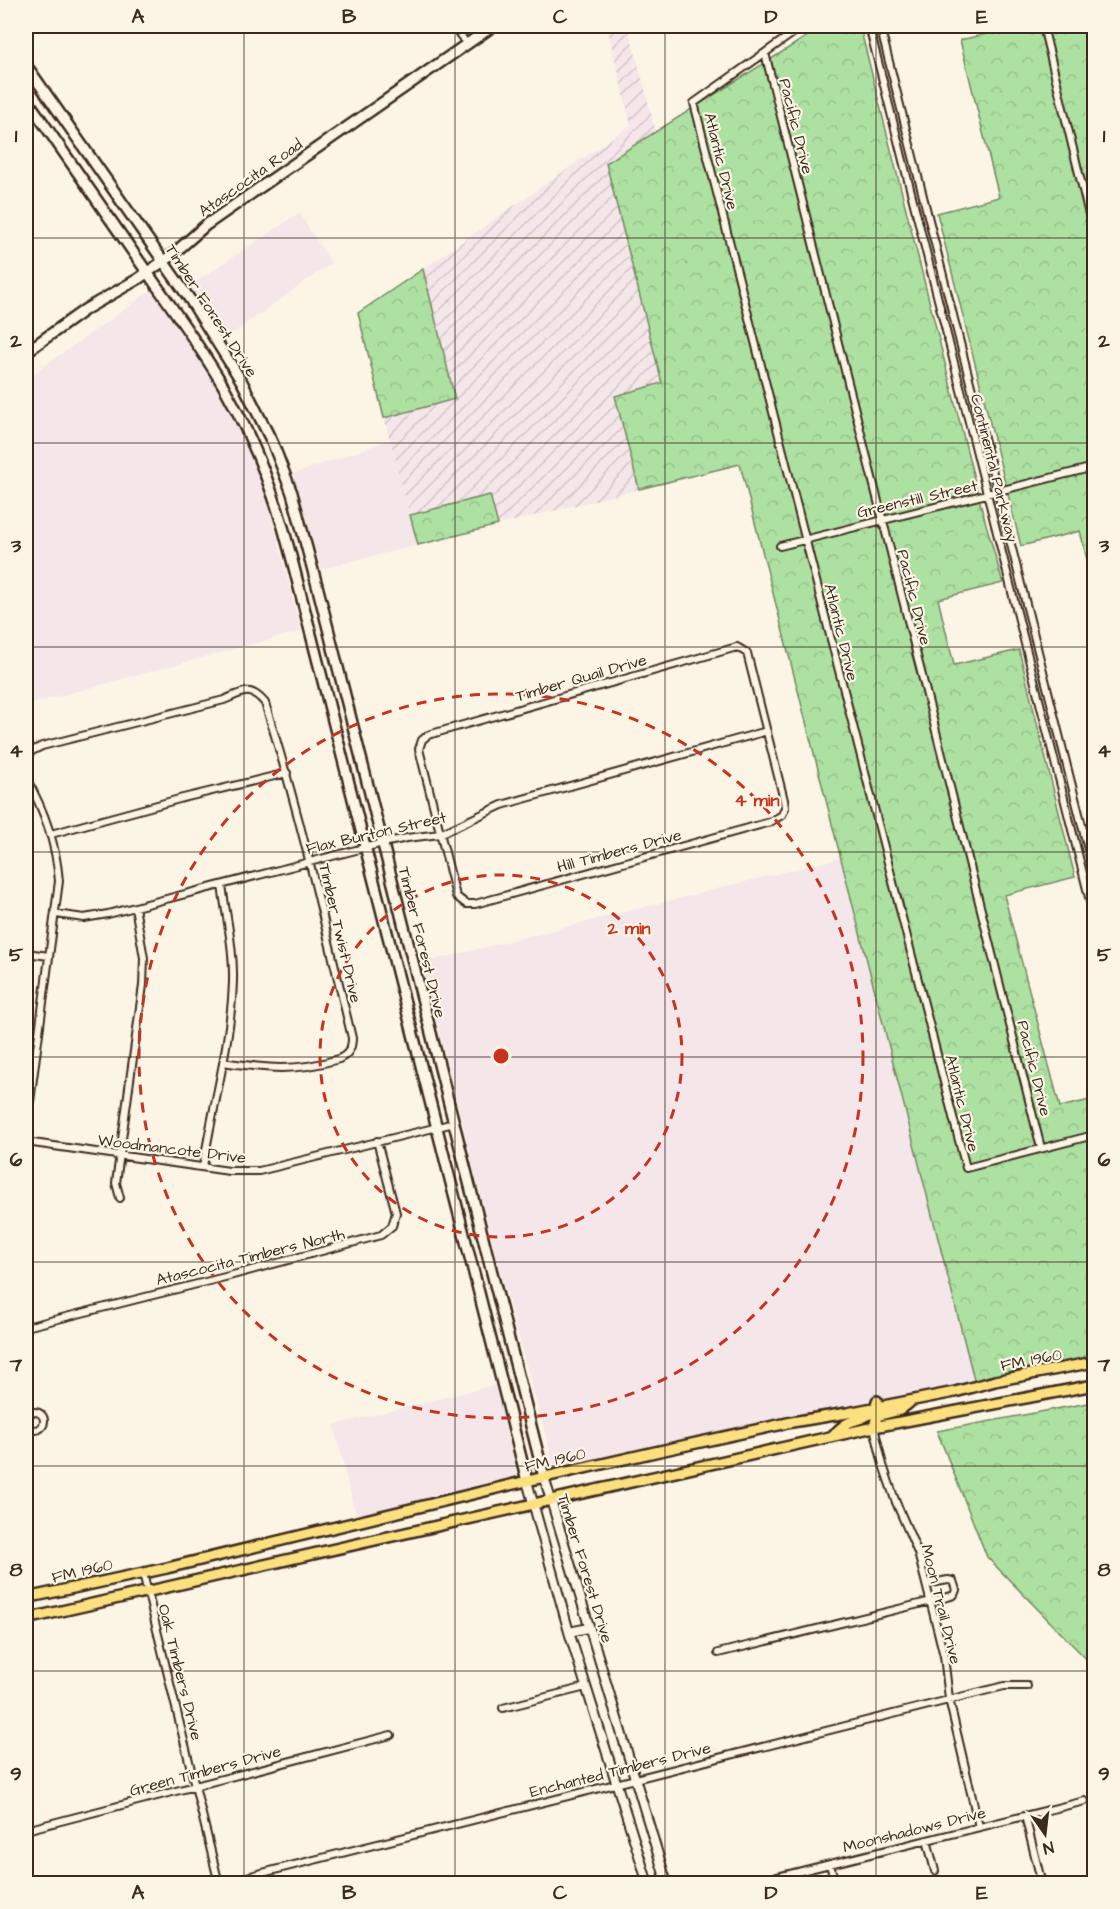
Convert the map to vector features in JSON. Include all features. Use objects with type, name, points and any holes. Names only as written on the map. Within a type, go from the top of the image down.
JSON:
[{"type":"main road","name":"Atascocita Road","points":[[26,352],[86,309],[148,273],[206,225],[493,26]]},
{"type":"main road","name":"Timber Forest Drive","points":[[26,65],[30,79],[191,301],[242,382],[273,444],[292,494],[417,976],[543,1477]]},
{"type":"main road","name":"Timber Forest Drive","points":[[26,98],[193,337],[224,387],[263,471],[288,543],[527,1481]]},
{"type":"main road","points":[[399,981],[417,976]]},
{"type":"main road","points":[[474,1277],[492,1273]]},
{"type":"main road","points":[[493,1350],[511,1346]]},
{"type":"main road","name":"FM 1960","points":[[26,1598],[143,1573],[543,1477],[792,1422],[876,1404],[910,1401],[1095,1362]]},
{"type":"main road","points":[[26,1619],[874,1427],[1095,1384]]},
{"type":"main road","points":[[874,1427],[878,1416],[900,1410],[910,1401]]},
{"type":"main road","points":[[831,1437],[845,1424],[870,1415],[876,1404]]},
{"type":"street","points":[[453,26],[466,44]]},
{"type":"street","points":[[765,53],[802,26]]},
{"type":"street","name":"Continental Parkway","points":[[869,26],[1095,917]]},
{"type":"street","name":"Continental Parkway","points":[[880,26],[1095,873]]},
{"type":"street","points":[[1043,26],[1095,236]]},
{"type":"street","name":"Atlantic Drive","points":[[765,53],[694,103],[966,1168],[1041,1148]]},
{"type":"street","name":"Pacific Drive","points":[[765,53],[1041,1148]]},
{"type":"street","name":"Greenstill Street","points":[[780,546],[1095,468]]},
{"type":"street","name":"Timber Quail Drive","points":[[440,834],[419,749],[422,740],[428,735],[737,647],[747,654],[767,731]]},
{"type":"street","name":"Timber Twist Drive","points":[[27,753],[42,746],[210,704],[244,692],[257,694],[265,704],[287,773],[311,862],[352,1038],[352,1047],[345,1056],[339,1059],[310,1066],[283,1069],[223,1062]]},
{"type":"street","name":"Flax Burton Street","points":[[56,914],[90,917],[383,843],[440,834],[502,805],[767,731]]},
{"type":"street","name":"Hill Timbers Drive","points":[[440,834],[456,896],[466,904],[474,904],[770,822],[782,815],[785,808],[767,731]]},
{"type":"street","points":[[51,834],[183,798],[287,773]]},
{"type":"street","points":[[26,778],[43,811],[51,834],[59,881],[26,1132]]},
{"type":"street","points":[[203,1167],[223,1062],[233,980],[222,885]]},
{"type":"street","points":[[120,1198],[116,1183],[143,976],[143,946],[135,907]]},
{"type":"street","points":[[26,953],[49,956]]},
{"type":"street","name":"Woodmancote Drive","points":[[26,1142],[229,1171],[259,1172],[454,1123]]},
{"type":"street","points":[[1041,1148],[1095,1135]]},
{"type":"street","name":"Atascocita Timbers North","points":[[26,1327],[381,1235],[393,1226],[396,1213],[377,1141]]},
{"type":"street","name":"Moon Trail Drive","points":[[874,1427],[883,1465],[918,1554],[926,1584],[944,1656],[949,1700],[979,1827]]},
{"type":"street","name":"Timber Forest Drive","points":[[543,1477],[668,1884]]},
{"type":"street","name":"Timber Forest Drive","points":[[527,1481],[569,1632],[648,1884]]},
{"type":"street","name":"Oak Timbers Drive","points":[[143,1573],[219,1884]]},
{"type":"street","points":[[718,1653],[929,1602],[954,1594],[956,1585],[948,1580],[926,1584]]},
{"type":"street","points":[[569,1632],[588,1628]]},
{"type":"street","name":"Enchanted Timbers Drive","points":[[219,1884],[1004,1686],[1027,1686]]},
{"type":"street","points":[[503,1708],[586,1687]]},
{"type":"street","name":"Green Timbers Drive","points":[[26,1830],[391,1735]]},
{"type":"street","name":"Moonshadows Drive","points":[[749,1884],[1085,1802]]},
{"type":"street","points":[[1025,1816],[1042,1884]]},
{"type":"street","points":[[927,1840],[935,1871]]},
{"type":"street","points":[[830,1864],[835,1884]]},
{"type":"shaded area","points":[[607,26],[628,26],[656,132],[606,163],[662,384],[616,396],[639,489],[498,525],[490,495],[410,515],[384,418],[455,399],[423,269],[631,125]]},
{"type":"shaded area","points":[[299,213],[331,263],[226,338],[191,285]]},
{"type":"shaded area","points":[[152,290],[201,361],[229,411],[250,457],[267,499],[301,631],[26,705],[26,379]]},
{"type":"shaded area","points":[[390,440],[418,545],[321,569],[294,474]]},
{"type":"shaded area","points":[[840,858],[976,1387],[557,1477],[496,1255],[422,963]]},
{"type":"shaded area","points":[[495,1385],[520,1488],[359,1528],[334,1425]]},
{"type":"green space","points":[[829,26],[863,26],[860,27],[982,510],[1003,583],[938,599],[954,665],[1019,650],[1075,877],[1004,895],[1060,1107],[1094,1099],[1094,1363],[976,1387],[740,464],[639,489],[615,396],[662,383],[606,163],[809,35]]},
{"type":"green space","points":[[1021,26],[1094,26],[1094,588],[1080,531],[1021,546],[937,213],[999,197],[960,40]]},
{"type":"green space","points":[[423,269],[455,399],[384,418],[358,313]]},
{"type":"green space","points":[[490,495],[498,525],[418,545],[410,515]]},
{"type":"green space","points":[[1094,1402],[1094,1667],[987,1557],[937,1431]]}]
